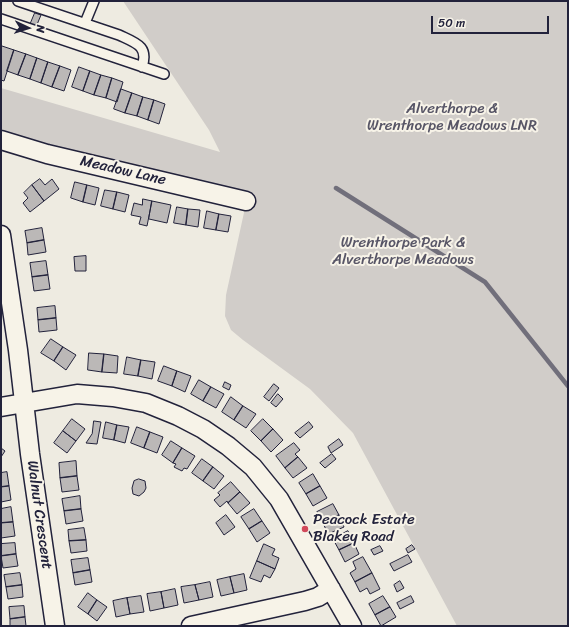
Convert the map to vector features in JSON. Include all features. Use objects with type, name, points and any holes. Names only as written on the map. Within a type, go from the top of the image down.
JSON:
[{"type":"street","name":"Meadow Lane","points":[[1,140],[47,154],[246,201]]},
{"type":"street","name":"Walnut Crescent","points":[[1,235],[31,462],[55,626]]},
{"type":"street","points":[[1,407],[77,394],[113,397],[146,403],[178,416],[203,429],[228,446],[253,468],[279,499],[352,626]]},
{"type":"street","points":[[192,626],[305,601],[318,597],[331,589]]},
{"type":"lane","points":[[18,1],[119,35],[138,45],[144,53],[145,58],[142,67]]},
{"type":"lane","points":[[85,24],[94,1]]},
{"type":"lane","points":[[1,19],[164,74]]},
{"type":"green space","name":"Wrenthorpe Park & Alverthorpe Meadows","points":[[123,1],[568,1],[568,626],[457,626],[353,433],[310,389],[231,330],[225,316],[226,295],[245,208],[51,164],[1,150],[1,88],[220,152],[209,130]]},
{"type":"building","points":[[35,13],[41,15],[36,27],[30,25]]},
{"type":"building","points":[[2,46],[14,50],[4,81],[1,80]]},
{"type":"building","points":[[14,50],[26,54],[18,75],[7,71]]},
{"type":"building","points":[[26,54],[37,58],[30,79],[18,75]]},
{"type":"building","points":[[37,58],[48,62],[41,83],[30,79]]},
{"type":"building","points":[[48,62],[60,66],[52,87],[41,83]]},
{"type":"building","points":[[60,66],[71,70],[64,91],[52,87]]},
{"type":"building","points":[[79,67],[90,71],[83,91],[72,87]]},
{"type":"building","points":[[90,71],[101,75],[94,95],[83,91]]},
{"type":"building","points":[[101,75],[112,78],[106,98],[94,95]]},
{"type":"building","points":[[112,78],[123,82],[117,102],[106,98]]},
{"type":"building","points":[[121,89],[132,93],[125,113],[114,109]]},
{"type":"building","points":[[132,93],[143,97],[137,116],[125,113]]},
{"type":"building","points":[[143,97],[154,100],[148,120],[137,116]]},
{"type":"building","points":[[154,100],[165,104],[159,124],[148,120]]},
{"type":"building","points":[[40,179],[45,185],[52,179],[59,189],[44,201],[32,185]]},
{"type":"building","points":[[75,182],[87,185],[83,202],[71,198]]},
{"type":"building","points":[[32,185],[44,201],[30,212],[23,203],[28,198],[24,193]]},
{"type":"building","points":[[87,185],[99,188],[95,205],[83,202]]},
{"type":"building","points":[[105,190],[117,192],[113,209],[101,206]]},
{"type":"building","points":[[117,192],[129,195],[125,212],[113,209]]},
{"type":"building","points":[[143,199],[152,201],[147,226],[139,224],[141,217],[131,215],[134,203],[142,205]]},
{"type":"building","points":[[152,201],[171,205],[167,223],[149,219]]},
{"type":"building","points":[[177,207],[188,209],[186,225],[174,223]]},
{"type":"building","points":[[188,209],[200,210],[198,227],[186,225]]},
{"type":"building","points":[[207,211],[219,214],[216,230],[204,228]]},
{"type":"building","points":[[219,214],[231,216],[228,232],[216,230]]},
{"type":"building","points":[[42,228],[44,240],[27,243],[25,231]]},
{"type":"building","points":[[44,240],[46,252],[28,255],[27,243]]},
{"type":"building","points":[[86,256],[86,271],[75,271],[74,257]]},
{"type":"building","points":[[46,261],[48,275],[32,277],[30,263]]},
{"type":"building","points":[[48,275],[50,289],[34,291],[32,277]]},
{"type":"building","points":[[55,306],[56,318],[38,320],[37,308]]},
{"type":"building","points":[[56,318],[57,330],[39,332],[38,320]]},
{"type":"building","points":[[51,339],[63,347],[54,361],[41,353]]},
{"type":"building","points":[[63,347],[76,355],[66,370],[54,361]]},
{"type":"building","points":[[89,353],[104,354],[102,372],[88,370]]},
{"type":"building","points":[[104,354],[118,356],[117,373],[102,372]]},
{"type":"building","points":[[127,357],[141,360],[138,376],[124,374]]},
{"type":"building","points":[[141,360],[155,362],[152,379],[138,376]]},
{"type":"building","points":[[164,366],[177,371],[172,386],[158,381]]},
{"type":"building","points":[[177,371],[191,376],[185,392],[172,386]]},
{"type":"building","points":[[199,380],[211,387],[203,401],[191,394]]},
{"type":"building","points":[[225,382],[231,385],[229,390],[223,387]]},
{"type":"building","points":[[274,384],[279,388],[269,401],[264,397]]},
{"type":"building","points":[[211,387],[224,394],[216,408],[203,401]]},
{"type":"building","points":[[278,394],[283,399],[276,407],[271,403]]},
{"type":"building","points":[[231,397],[243,406],[234,420],[222,412]]},
{"type":"building","points":[[243,406],[256,414],[246,428],[234,420]]},
{"type":"building","points":[[72,419],[85,429],[76,441],[63,431]]},
{"type":"building","points":[[263,419],[273,429],[261,441],[251,431]]},
{"type":"building","points":[[94,421],[101,422],[97,444],[86,443],[92,434]]},
{"type":"building","points":[[106,422],[117,425],[114,440],[103,438]]},
{"type":"building","points":[[309,422],[313,427],[300,438],[295,433]]},
{"type":"building","points":[[117,425],[129,427],[125,443],[114,440]]},
{"type":"building","points":[[137,427],[150,432],[144,448],[131,443]]},
{"type":"building","points":[[273,429],[283,440],[271,452],[261,441]]},
{"type":"building","points":[[63,431],[76,441],[67,453],[54,443]]},
{"type":"building","points":[[150,432],[163,437],[157,453],[144,448]]},
{"type":"building","points":[[339,439],[343,445],[331,453],[328,447]]},
{"type":"building","points":[[171,441],[182,448],[173,463],[162,455]]},
{"type":"building","points":[[294,443],[300,450],[295,454],[298,457],[285,468],[276,456]]},
{"type":"building","points":[[1,448],[5,451],[1,457]]},
{"type":"building","points":[[182,448],[195,456],[187,469],[184,468],[182,471],[174,467],[176,464],[173,463]]},
{"type":"building","points":[[332,454],[336,459],[325,468],[320,463]]},
{"type":"building","points":[[298,457],[307,468],[293,478],[285,468]]},
{"type":"building","points":[[202,459],[213,467],[203,481],[192,473]]},
{"type":"building","points":[[76,461],[77,476],[60,478],[59,463]]},
{"type":"building","points":[[213,467],[224,476],[214,489],[203,481]]},
{"type":"building","points":[[7,472],[9,486],[1,487],[1,473]]},
{"type":"building","points":[[313,474],[320,486],[306,494],[299,483]]},
{"type":"building","points":[[77,476],[79,490],[62,492],[60,478]]},
{"type":"building","points":[[139,479],[145,481],[146,488],[139,496],[133,494],[132,488],[134,481]]},
{"type":"building","points":[[231,482],[240,492],[228,503],[227,501],[220,507],[214,500],[220,495],[218,493]]},
{"type":"building","points":[[9,486],[11,500],[1,502],[1,487]]},
{"type":"building","points":[[320,486],[327,498],[313,506],[306,494]]},
{"type":"building","points":[[240,492],[250,503],[237,514],[228,503]]},
{"type":"building","points":[[80,496],[81,509],[64,511],[62,499]]},
{"type":"building","points":[[333,504],[339,515],[323,523],[317,512]]},
{"type":"building","points":[[11,507],[13,522],[1,523],[1,509]]},
{"type":"building","points":[[81,509],[83,521],[66,524],[64,511]]},
{"type":"building","points":[[254,509],[262,521],[249,529],[241,517]]},
{"type":"building","points":[[226,515],[235,527],[224,535],[216,523]]},
{"type":"building","points":[[339,515],[344,527],[328,534],[323,523]]},
{"type":"building","points":[[262,521],[270,533],[257,542],[249,529]]},
{"type":"building","points":[[13,522],[15,536],[1,538],[1,523]]},
{"type":"building","points":[[84,528],[86,540],[69,541],[68,530]]},
{"type":"building","points":[[348,531],[354,543],[339,550],[333,539]]},
{"type":"building","points":[[86,540],[87,551],[71,553],[69,541]]},
{"type":"building","points":[[15,543],[16,554],[1,556],[1,544]]},
{"type":"building","points":[[354,543],[359,554],[345,562],[339,550]]},
{"type":"building","points":[[264,544],[275,549],[272,555],[279,558],[275,569],[257,561]]},
{"type":"building","points":[[412,545],[415,549],[408,553],[406,549]]},
{"type":"building","points":[[380,546],[383,551],[374,555],[371,550]]},
{"type":"building","points":[[16,554],[18,566],[3,568],[1,556]]},
{"type":"building","points":[[408,555],[412,562],[394,571],[390,564]]},
{"type":"building","points":[[363,557],[372,573],[355,582],[350,573],[356,569],[353,562]]},
{"type":"building","points":[[88,558],[90,570],[73,573],[71,560]]},
{"type":"building","points":[[257,561],[275,569],[270,578],[264,575],[261,582],[250,578]]},
{"type":"building","points":[[90,570],[92,582],[75,585],[73,573]]},
{"type":"building","points":[[20,573],[22,585],[6,587],[4,575]]},
{"type":"building","points":[[372,573],[380,589],[370,594],[367,588],[360,592],[355,582]]},
{"type":"building","points":[[244,574],[247,590],[234,593],[230,577]]},
{"type":"building","points":[[230,577],[234,593],[221,596],[217,580]]},
{"type":"building","points":[[400,581],[404,588],[397,592],[394,585]]},
{"type":"building","points":[[210,582],[213,597],[199,600],[195,585]]},
{"type":"building","points":[[22,585],[23,597],[8,599],[6,587]]},
{"type":"building","points":[[195,585],[199,600],[184,603],[181,587]]},
{"type":"building","points":[[175,589],[178,605],[164,608],[161,592]]},
{"type":"building","points":[[161,592],[164,608],[150,611],[147,594]]},
{"type":"building","points":[[88,593],[97,600],[88,614],[78,607]]},
{"type":"building","points":[[141,596],[144,612],[130,614],[127,598]]},
{"type":"building","points":[[383,596],[390,607],[375,615],[369,604]]},
{"type":"building","points":[[411,596],[414,602],[400,609],[397,603]]},
{"type":"building","points":[[127,598],[130,614],[116,617],[113,601]]},
{"type":"building","points":[[97,600],[107,607],[97,621],[88,614]]},
{"type":"building","points":[[24,606],[25,617],[10,619],[9,607]]},
{"type":"building","points":[[390,607],[396,617],[381,626],[375,615]]},
{"type":"building","points":[[25,617],[26,626],[10,626],[10,619]]},
{"type":"waterway","points":[[336,188],[485,282],[568,386]]},
{"type":"place","name":"Peacock Estate Blakey Road","points":[[305,529]]},
{"type":"park label","name":"Alverthorpe & Wrenthorpe Meadows LNR","points":[[452,118]]}]
